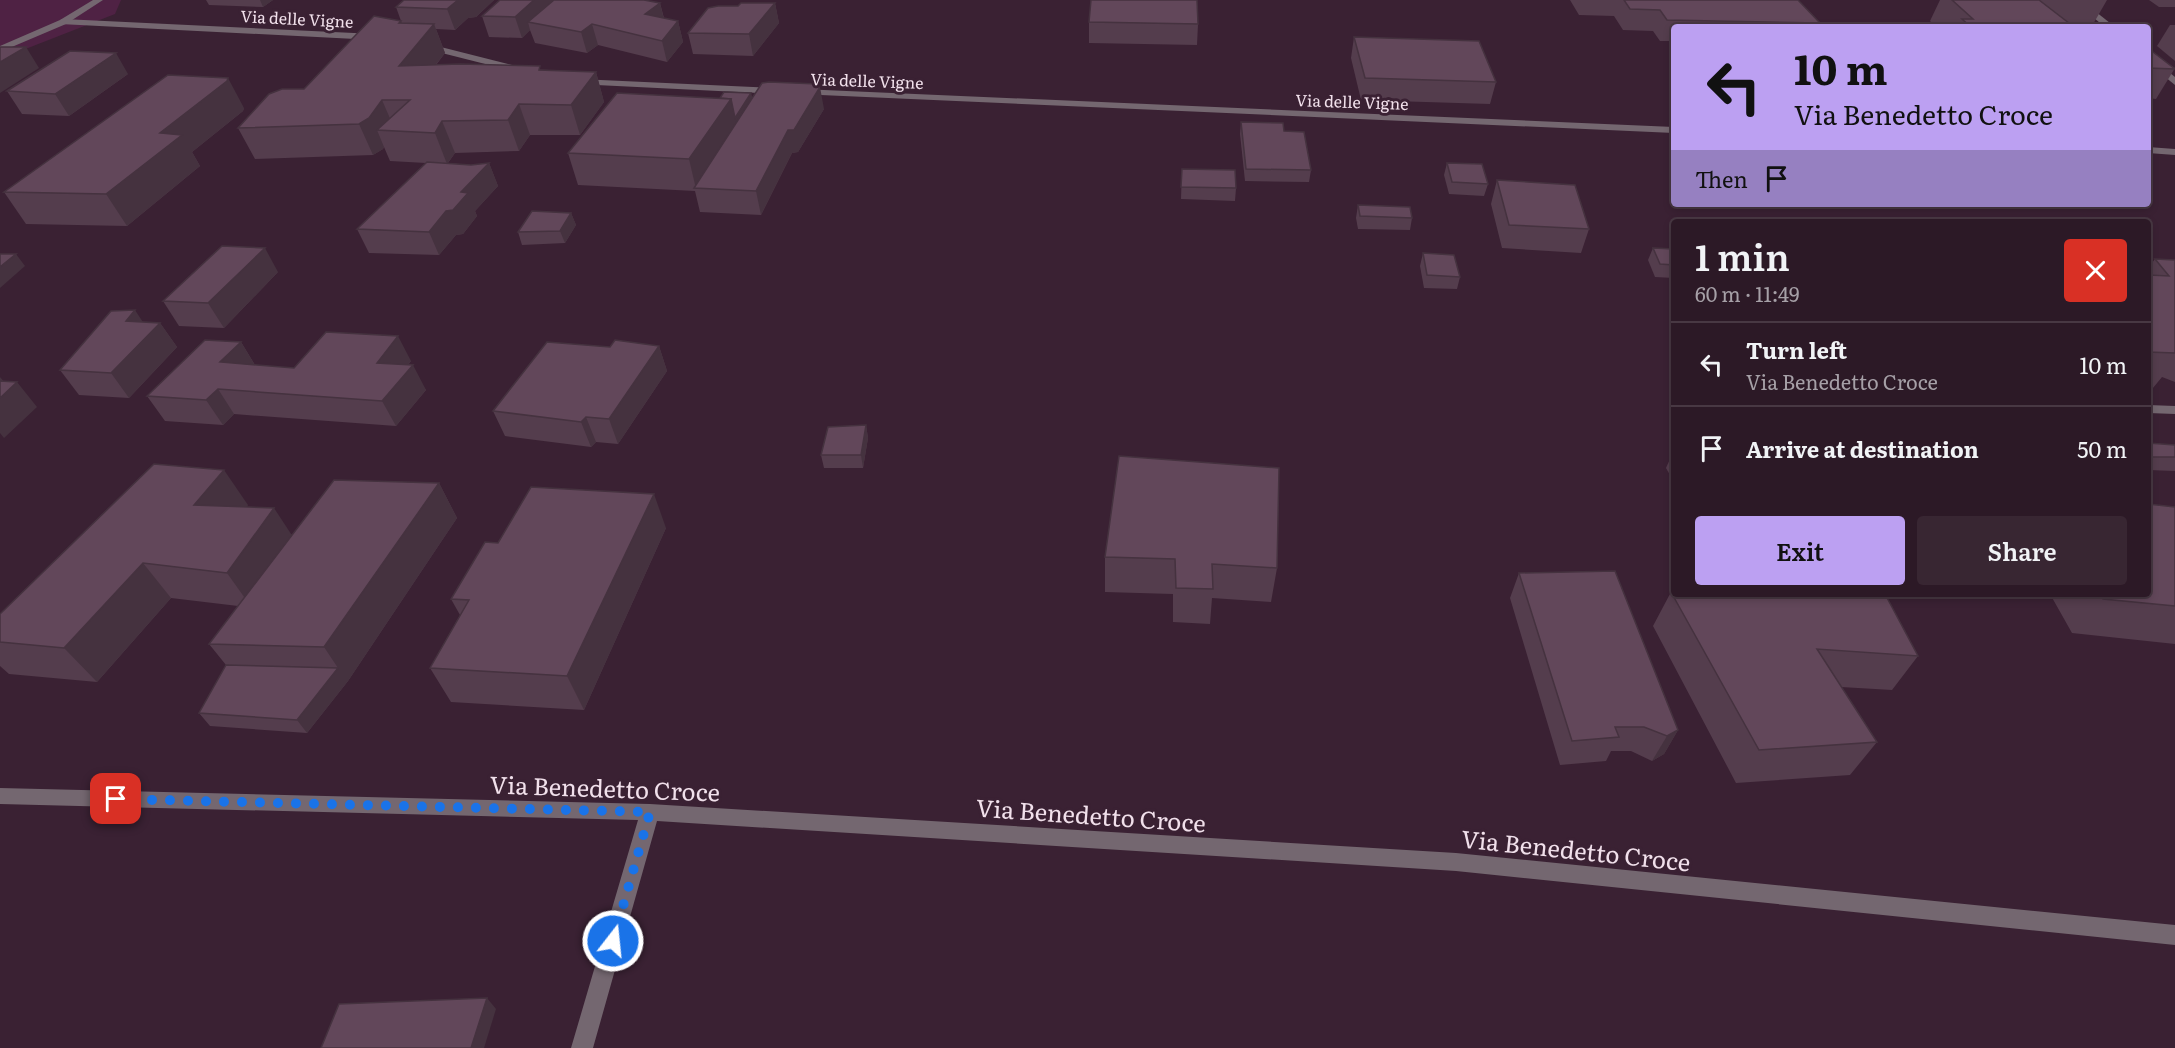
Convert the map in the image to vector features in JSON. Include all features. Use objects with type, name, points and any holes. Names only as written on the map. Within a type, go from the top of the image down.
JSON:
[{"type":"street","points":[[0,48],[63,22],[99,0]]},
{"type":"street","points":[[2076,0],[2106,24]]},
{"type":"street","name":"Via delle Vigne","points":[[63,22],[383,37]]},
{"type":"street","points":[[417,44],[532,73]]},
{"type":"street","points":[[2151,61],[2175,82]]},
{"type":"street","name":"Via delle Vigne","points":[[566,82],[1671,130]]},
{"type":"street","points":[[2151,150],[2175,152]]},
{"type":"street","points":[[2151,409],[2175,410]]},
{"type":"street","name":"Via Benedetto Croce","points":[[0,796],[650,812],[1456,862],[2175,935]]},
{"type":"street","points":[[582,1048],[650,812]]},
{"type":"shaded area","points":[[0,0],[121,0],[115,14],[0,59]]},
{"type":"building","points":[[404,0],[458,0],[447,9],[396,7]]},
{"type":"building","points":[[500,0],[534,0],[515,17],[482,16]]},
{"type":"building","points":[[554,0],[644,0],[660,3],[645,14],[678,21],[662,41],[592,24],[581,32],[528,22]]},
{"type":"building","points":[[1091,0],[1197,0],[1198,24],[1089,22]]},
{"type":"building","points":[[1624,0],[1798,0],[1820,23],[1667,20],[1660,10],[1630,9]]},
{"type":"building","points":[[1952,0],[2039,0],[2070,24],[1968,24],[1962,19],[1973,19]]},
{"type":"building","points":[[741,3],[775,3],[749,34],[688,33],[708,8],[738,6]]},
{"type":"building","points":[[374,16],[401,21],[399,23],[434,24],[399,66],[460,64],[540,66],[539,70],[596,72],[571,105],[519,104],[508,120],[442,121],[435,133],[377,130],[410,100],[382,100],[369,118],[359,124],[238,128],[269,94],[282,89],[304,89]]},
{"type":"building","points":[[1354,37],[1479,41],[1496,82],[1365,78]]},
{"type":"building","points":[[0,47],[26,47],[0,62]]},
{"type":"building","points":[[70,51],[116,53],[55,94],[7,91]]},
{"type":"building","points":[[2151,52],[2153,52],[2175,69],[2151,68]]},
{"type":"building","points":[[168,75],[228,78],[160,133],[182,135],[106,194],[4,192]]},
{"type":"building","points":[[762,83],[818,84],[820,87],[794,130],[788,130],[756,191],[694,188]]},
{"type":"building","points":[[724,92],[751,93],[735,118],[731,99],[720,98]]},
{"type":"building","points":[[617,93],[731,99],[689,159],[568,153]]},
{"type":"building","points":[[1241,122],[1283,123],[1284,131],[1304,132],[1311,170],[1246,169]]},
{"type":"building","points":[[427,162],[471,165],[489,163],[461,192],[468,193],[453,210],[446,211],[429,232],[357,229]]},
{"type":"building","points":[[1447,163],[1482,164],[1488,184],[1452,182]]},
{"type":"building","points":[[1182,169],[1235,170],[1236,188],[1181,187]]},
{"type":"building","points":[[1497,180],[1575,185],[1589,229],[1509,225]]},
{"type":"building","points":[[1358,205],[1410,207],[1412,218],[1360,216]]},
{"type":"building","points":[[532,211],[571,213],[560,231],[518,232]]},
{"type":"building","points":[[222,246],[265,248],[208,303],[163,301]]},
{"type":"building","points":[[1653,248],[1671,249],[1671,265],[1660,264]]},
{"type":"building","points":[[1423,253],[1454,255],[1460,277],[1427,275]]},
{"type":"building","points":[[0,254],[16,254],[0,267]]},
{"type":"building","points":[[2155,259],[2175,260],[2175,353],[2151,352],[2151,275],[2169,276]]},
{"type":"building","points":[[135,310],[126,321],[160,323],[111,373],[60,370],[111,311]]},
{"type":"building","points":[[326,332],[398,336],[377,363],[413,365],[382,401],[218,389],[206,400],[147,396],[205,340],[241,342],[220,362],[294,368]]},
{"type":"building","points":[[615,340],[659,346],[609,419],[586,417],[581,422],[493,411],[547,342],[610,347]]},
{"type":"building","points":[[0,381],[17,382],[0,398]]},
{"type":"building","points":[[866,425],[861,455],[821,455],[828,427]]},
{"type":"building","points":[[2151,443],[2175,445],[2175,457],[2151,457]]},
{"type":"building","points":[[1119,456],[1279,468],[1277,568],[1212,564],[1213,589],[1176,588],[1175,559],[1105,557]]},
{"type":"building","points":[[154,464],[224,470],[194,505],[274,508],[227,573],[143,563],[64,648],[0,642],[0,614]]},
{"type":"building","points":[[334,480],[439,483],[324,647],[209,644]]},
{"type":"building","points":[[531,487],[654,494],[567,676],[430,668],[469,600],[451,599],[485,542],[498,543]]},
{"type":"building","points":[[2151,504],[2175,507],[2175,606],[2103,599],[2102,597],[2151,597]]},
{"type":"building","points":[[1615,571],[1678,730],[1667,736],[1644,727],[1615,727],[1619,737],[1572,741],[1519,573]]},
{"type":"building","points":[[1674,597],[1887,597],[1918,656],[1817,649],[1877,742],[1759,750]]},
{"type":"building","points":[[226,665],[338,668],[297,720],[199,713]]},
{"type":"building","points":[[487,998],[471,1048],[321,1048],[339,1004]]},
{"type":"route","points":[[116,799],[650,812],[613,941]]}]
